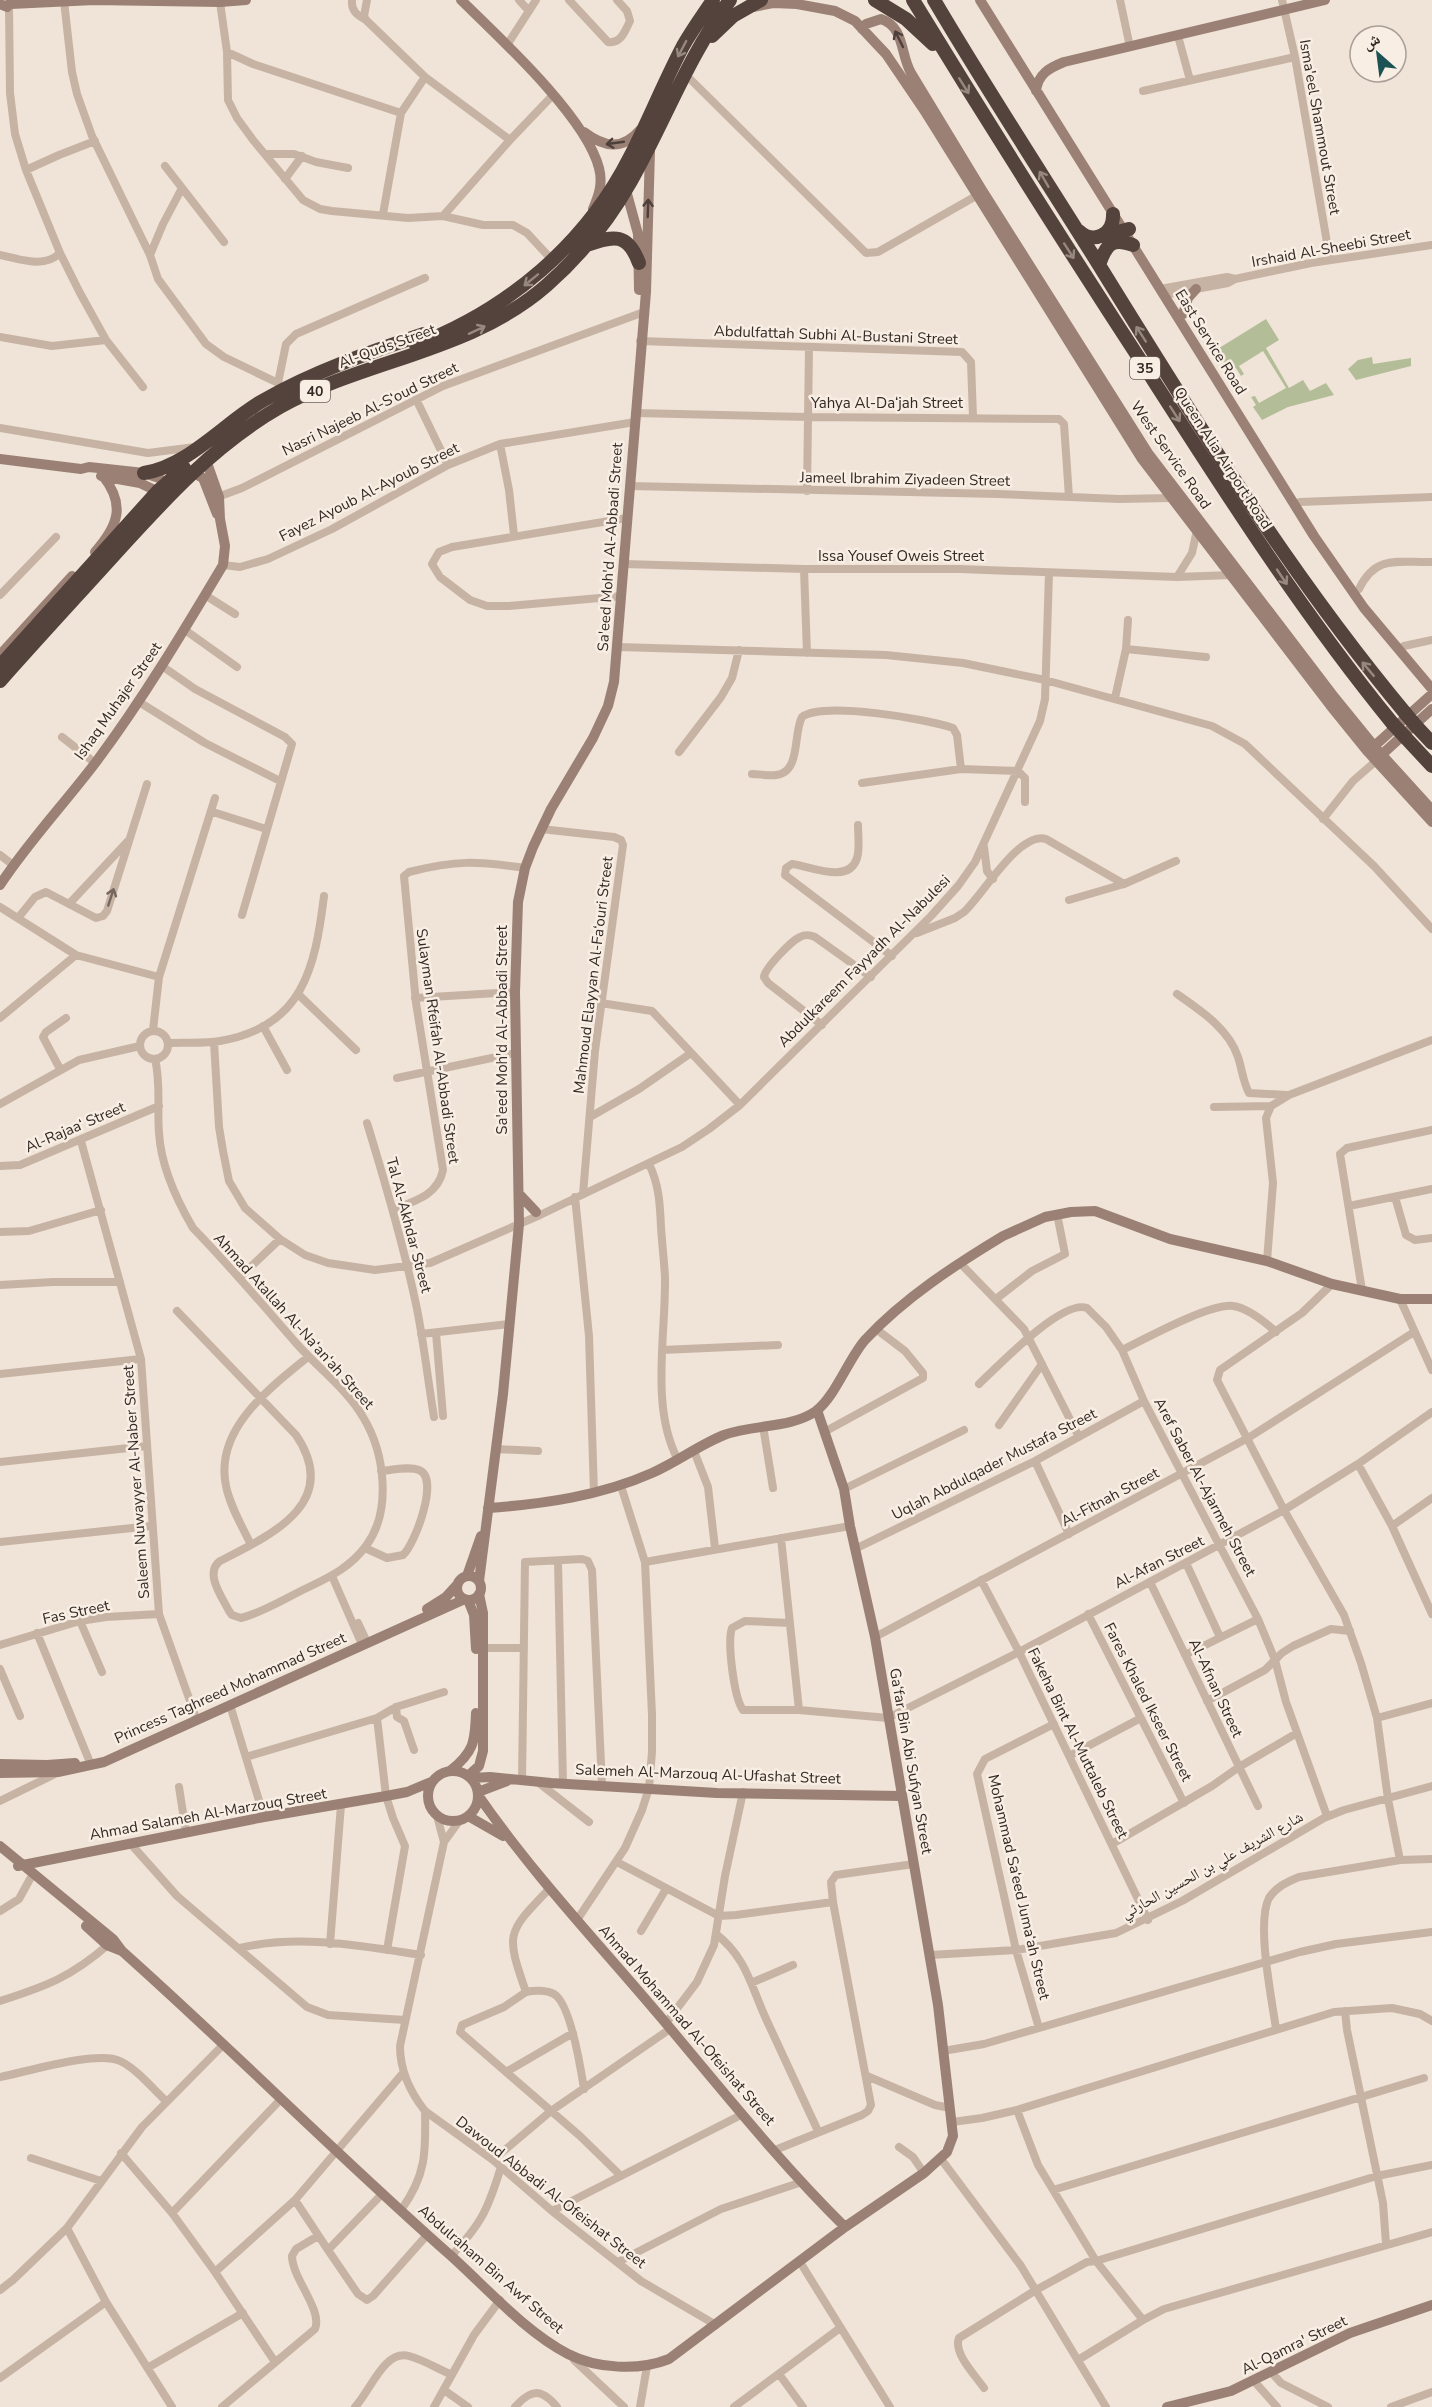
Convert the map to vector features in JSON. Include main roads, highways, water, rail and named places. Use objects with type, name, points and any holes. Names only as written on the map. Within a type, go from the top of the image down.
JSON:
[{"type":"highway","points":[[698,23],[707,0]]},
{"type":"highway","name":"Al-Quds Street","points":[[0,666],[166,491],[231,429],[280,399],[317,382],[452,329],[521,288],[553,261],[621,186],[648,120],[684,44],[713,0]]},
{"type":"highway","name":"Al-Quds Street","points":[[0,681],[166,491],[247,428],[290,402],[352,376],[464,336],[516,309],[546,286],[587,244],[621,186],[650,145],[684,72],[715,20],[730,0]]},
{"type":"highway","points":[[694,55],[723,24],[761,0]]},
{"type":"highway","points":[[876,0],[906,19],[946,58]]},
{"type":"highway","name":"Queen Alia Airport Road","points":[[913,0],[946,58],[1250,530],[1317,627],[1393,724],[1432,766]]},
{"type":"highway","name":"Queen Alia Airport Road","points":[[934,0],[1225,464],[1302,579],[1358,656],[1432,743]]},
{"type":"highway","points":[[941,0],[963,49]]},
{"type":"highway","points":[[1102,236],[1111,227],[1113,214]]},
{"type":"highway","points":[[1076,229],[1089,238],[1127,230]]},
{"type":"highway","points":[[587,244],[608,238],[622,239],[632,247],[639,263]]},
{"type":"highway","points":[[1099,265],[1103,251],[1111,244],[1122,242],[1133,245]]},
{"type":"highway","points":[[507,297],[508,306],[516,309]]},
{"type":"highway","points":[[144,473],[166,468],[280,386],[438,329],[452,329]]}]
